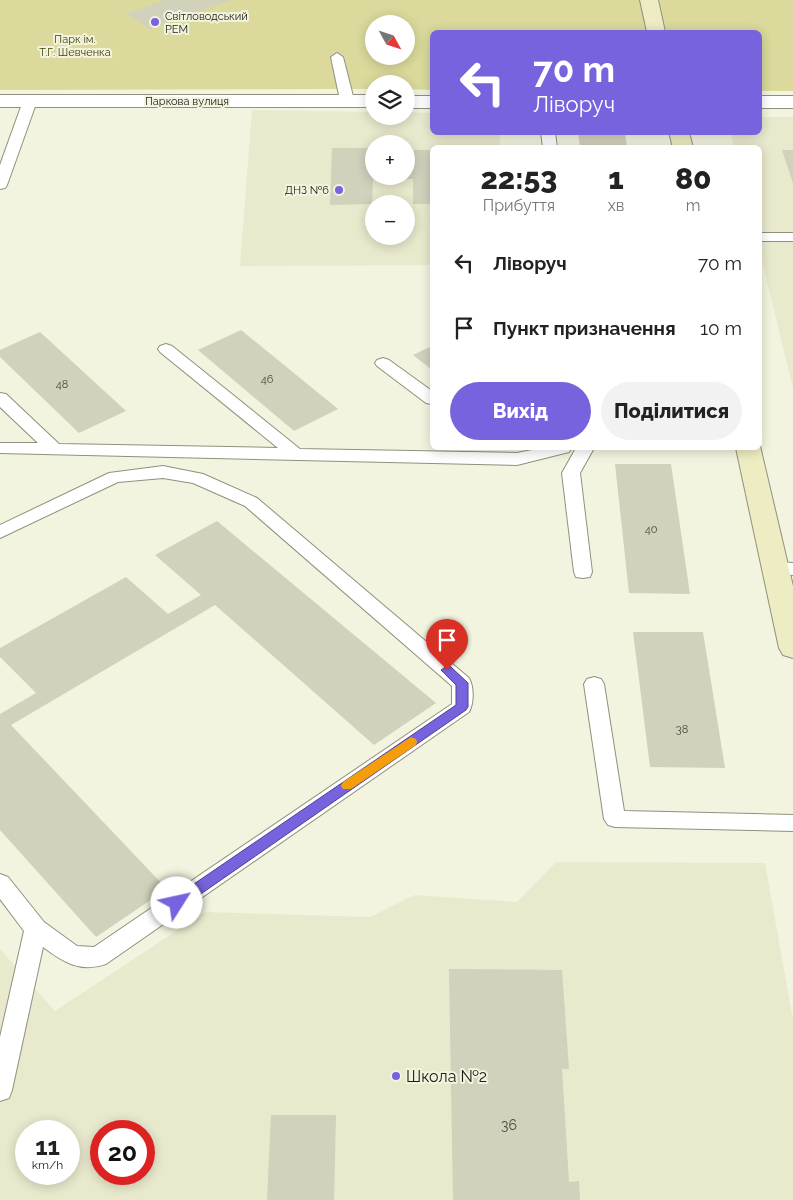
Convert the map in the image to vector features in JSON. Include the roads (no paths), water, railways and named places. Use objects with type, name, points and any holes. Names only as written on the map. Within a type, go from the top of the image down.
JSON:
[{"type":"main road","points":[[649,0],[656,30]]},
{"type":"main road","points":[[750,450],[784,569],[793,648]]},
{"type":"street","name":"Паркова вулиця","points":[[0,101],[365,101]]},
{"type":"street","points":[[415,102],[430,102]]},
{"type":"street","points":[[762,102],[793,102]]},
{"type":"lane","points":[[338,57],[347,100]]},
{"type":"lane","points":[[0,185],[30,101]]},
{"type":"lane","points":[[762,237],[793,237]]},
{"type":"lane","points":[[166,349],[297,455]]},
{"type":"lane","points":[[383,363],[430,398]]},
{"type":"lane","points":[[0,398],[55,450]]},
{"type":"lane","points":[[0,448],[517,460],[554,450]]},
{"type":"lane","points":[[503,450],[517,460]]},
{"type":"lane","points":[[582,572],[571,473],[584,450]]},
{"type":"lane","points":[[0,532],[115,477],[163,472],[197,478],[251,502],[462,683],[462,707],[98,957],[74,956],[36,929],[0,883]]},
{"type":"lane","points":[[594,684],[615,818],[793,823]]},
{"type":"lane","points":[[0,1090],[36,929]]},
{"type":"place","name":"Світловодський РЕМ","points":[[155,22]]},
{"type":"place","name":"ДНЗ №6","points":[[339,190]]},
{"type":"place","name":"Школа №2","points":[[396,1076]]},
{"type":"park label","name":"Парк ім. Т.Г. Шевченка","points":[[75,45]]}]
